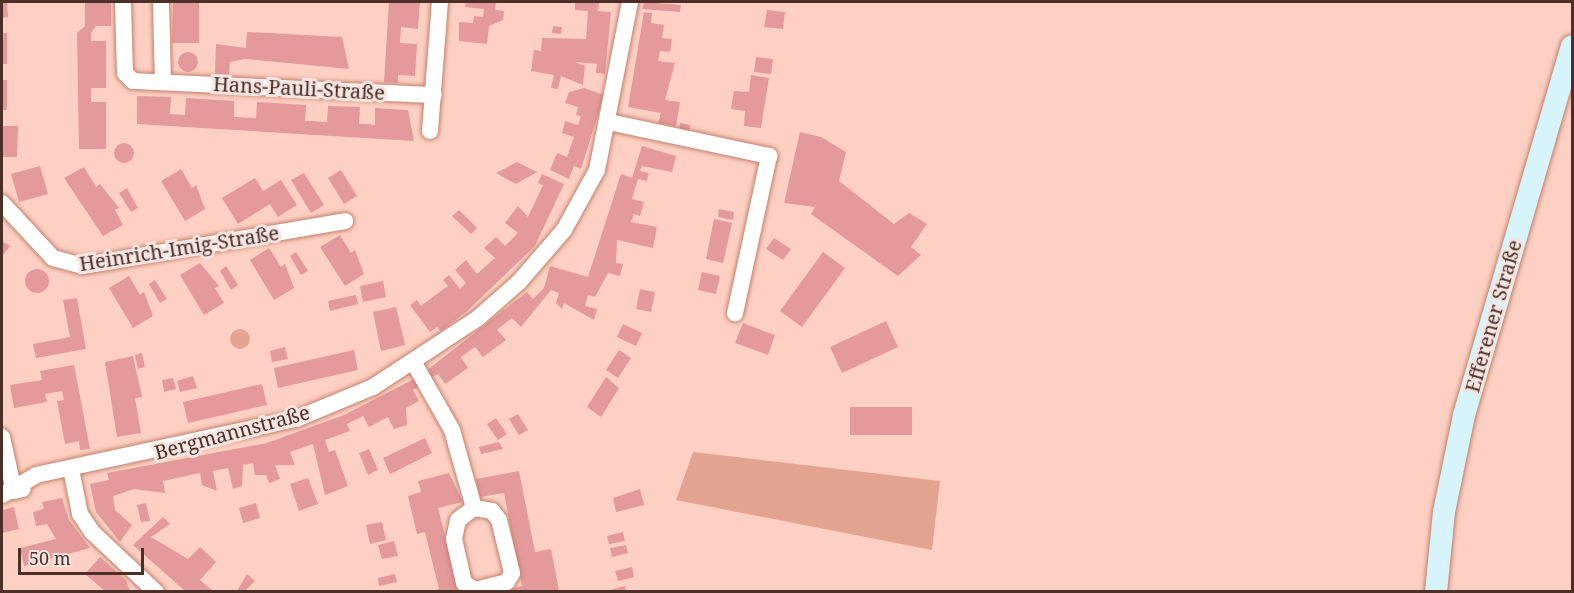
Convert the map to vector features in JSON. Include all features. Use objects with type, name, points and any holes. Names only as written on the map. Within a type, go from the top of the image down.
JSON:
[{"type":"street","name":"Hans-Pauli-Straße","points":[[123,2],[124,73],[132,81],[434,95]]},
{"type":"street","points":[[161,2],[163,82]]},
{"type":"street","points":[[430,131],[440,2]]},
{"type":"street","name":"Bergmannstraße","points":[[8,493],[72,474],[296,419],[414,363],[519,282],[564,230],[597,170],[609,122],[630,2]]},
{"type":"street","name":"Efferener Straße","points":[[1436,591],[1444,512],[1464,415],[1572,46]]},
{"type":"street","points":[[609,122],[769,156],[735,313]]},
{"type":"street","name":"Heinrich-Imig-Straße","points":[[2,203],[53,258],[82,266],[345,221]]},
{"type":"street","points":[[414,363],[452,430],[474,508]]},
{"type":"street","points":[[2,437],[8,493]]},
{"type":"street","points":[[72,474],[80,514],[92,532],[156,591]]},
{"type":"street","name":"Bergmannstraße","points":[[8,493],[36,475],[72,474]]},
{"type":"street","points":[[474,508],[492,511],[499,520],[512,573],[507,582],[475,590],[464,583],[454,539],[458,520],[474,508]]},
{"type":"shaded area","points":[[240,329],[247,332],[250,339],[247,346],[240,349],[233,346],[230,339],[233,332]]},
{"type":"shaded area","points":[[693,452],[940,481],[932,550],[676,500]]},
{"type":"building","points":[[2,2],[7,2],[8,17],[2,18]]},
{"type":"building","points":[[85,2],[111,2],[111,26],[96,26],[91,33],[91,41],[106,41],[106,88],[91,88],[91,102],[106,102],[106,149],[79,149],[77,33],[85,26]]},
{"type":"building","points":[[173,2],[199,2],[199,43],[172,43]]},
{"type":"building","points":[[389,2],[420,2],[418,29],[401,27],[400,43],[417,44],[415,76],[398,75],[398,83],[384,82]]},
{"type":"building","points":[[466,2],[496,2],[495,10],[504,11],[503,20],[489,26],[487,44],[459,41],[459,22],[473,23],[474,16],[483,17],[484,9],[465,7]]},
{"type":"building","points":[[575,2],[599,3],[598,11],[611,12],[605,74],[596,73],[597,64],[575,62],[585,66],[583,85],[561,76],[558,89],[551,88],[554,75],[531,71],[534,50],[541,51],[542,38],[586,39],[588,11],[575,10]]},
{"type":"building","points":[[644,2],[681,5],[680,12],[642,9]]},
{"type":"building","points":[[767,10],[785,12],[783,29],[764,27]]},
{"type":"building","points":[[644,12],[652,13],[651,23],[664,25],[662,38],[672,39],[670,52],[660,51],[658,61],[675,63],[665,100],[680,102],[676,126],[658,123],[661,113],[628,107]]},
{"type":"building","points":[[553,26],[562,27],[561,34],[552,33]]},
{"type":"building","points":[[247,32],[342,37],[349,69],[245,59],[230,62],[229,75],[215,74],[216,44],[246,48]]},
{"type":"building","points":[[2,33],[7,33],[7,64],[2,64]]},
{"type":"building","points":[[188,52],[195,55],[198,62],[195,69],[188,72],[181,69],[178,62],[181,55]]},
{"type":"building","points":[[756,57],[773,59],[771,74],[754,72]]},
{"type":"building","points":[[751,75],[769,78],[761,128],[744,126],[745,111],[731,109],[734,91],[749,92]]},
{"type":"building","points":[[2,80],[7,80],[7,110],[2,110]]},
{"type":"building","points":[[584,88],[604,95],[581,169],[574,166],[569,179],[550,170],[557,153],[567,157],[574,137],[562,133],[565,121],[578,125],[581,116],[576,115],[578,107],[565,103],[569,92]]},
{"type":"building","points":[[137,96],[171,97],[170,114],[185,115],[186,98],[234,101],[234,117],[256,118],[257,102],[306,105],[305,121],[327,122],[328,106],[360,107],[359,124],[375,125],[375,108],[408,110],[414,141],[137,124]]},
{"type":"building","points":[[680,123],[690,125],[689,135],[679,134]]},
{"type":"building","points":[[2,126],[18,126],[17,157],[2,157]]},
{"type":"building","points":[[800,132],[821,137],[846,152],[839,181],[894,224],[909,213],[927,224],[911,247],[921,255],[898,276],[811,214],[815,207],[784,203]]},
{"type":"building","points":[[120,143],[128,143],[134,149],[134,157],[128,163],[120,163],[114,157],[114,149]]},
{"type":"building","points":[[642,146],[676,156],[672,172],[642,166],[640,171],[649,173],[647,181],[638,179],[632,199],[644,202],[640,216],[634,214],[631,222],[657,227],[653,248],[617,240],[616,263],[623,264],[620,276],[608,273],[595,297],[588,295],[585,306],[597,309],[594,320],[564,303],[562,309],[556,303],[559,293],[551,290],[521,327],[512,318],[497,330],[506,340],[483,357],[475,347],[461,357],[468,368],[445,384],[438,374],[430,378],[426,371],[527,292],[533,299],[544,288],[550,266],[588,277],[621,174],[632,178]]},
{"type":"building","points":[[517,162],[537,172],[516,184],[496,173]]},
{"type":"building","points":[[40,166],[48,194],[19,202],[11,174]]},
{"type":"building","points":[[84,167],[96,187],[100,184],[119,208],[115,210],[123,225],[103,236],[64,178]]},
{"type":"building","points":[[181,169],[192,188],[196,185],[205,209],[185,221],[161,181]]},
{"type":"building","points":[[341,170],[357,196],[344,204],[328,178]]},
{"type":"building","points":[[304,173],[324,205],[311,213],[291,180]]},
{"type":"building","points":[[542,174],[564,184],[535,246],[467,311],[441,331],[437,327],[430,332],[410,305],[417,300],[421,306],[448,286],[443,280],[449,275],[460,289],[466,283],[455,270],[466,260],[477,274],[495,258],[484,248],[496,237],[505,246],[518,233],[505,223],[518,206],[528,217],[543,185],[538,183]]},
{"type":"building","points":[[255,178],[263,191],[281,180],[297,205],[278,217],[270,204],[238,224],[222,198]]},
{"type":"building","points":[[127,188],[138,208],[131,212],[119,193]]},
{"type":"building","points":[[719,209],[734,212],[733,220],[718,217]]},
{"type":"building","points":[[459,210],[477,228],[471,234],[452,216]]},
{"type":"building","points":[[714,219],[732,223],[723,263],[706,259]]},
{"type":"building","points":[[340,235],[351,253],[355,250],[364,274],[345,286],[320,247]]},
{"type":"building","points":[[774,238],[791,249],[783,260],[766,249]]},
{"type":"building","points":[[2,241],[10,246],[2,256]]},
{"type":"building","points":[[269,248],[281,267],[285,264],[294,288],[274,300],[250,260]]},
{"type":"building","points":[[296,252],[308,271],[301,275],[290,256]]},
{"type":"building","points":[[823,252],[845,268],[802,327],[780,311]]},
{"type":"building","points":[[200,263],[219,286],[215,288],[224,303],[204,315],[180,275]]},
{"type":"building","points":[[226,266],[238,285],[231,290],[220,271]]},
{"type":"building","points":[[37,269],[45,273],[49,281],[45,289],[37,293],[29,289],[25,281],[29,273]]},
{"type":"building","points":[[702,272],[720,276],[716,294],[698,290]]},
{"type":"building","points":[[129,276],[140,295],[144,292],[153,316],[133,328],[109,288]]},
{"type":"building","points":[[155,280],[167,299],[160,303],[149,284]]},
{"type":"building","points":[[383,281],[386,297],[363,302],[360,286]]},
{"type":"building","points":[[640,289],[655,292],[651,312],[636,309]]},
{"type":"building","points":[[356,295],[358,304],[330,311],[328,301]]},
{"type":"building","points":[[77,298],[86,349],[36,358],[33,344],[70,337],[63,300]]},
{"type":"building","points":[[396,307],[405,345],[381,351],[373,312]]},
{"type":"building","points":[[886,321],[898,347],[842,373],[830,347]]},
{"type":"building","points":[[743,323],[775,335],[768,355],[735,343]]},
{"type":"building","points":[[623,324],[642,333],[636,346],[617,337]]},
{"type":"building","points":[[285,347],[288,359],[272,362],[270,351]]},
{"type":"building","points":[[354,350],[358,370],[278,388],[274,368]]},
{"type":"building","points":[[619,350],[631,358],[618,378],[606,370]]},
{"type":"building","points":[[142,353],[145,367],[138,369],[135,355]]},
{"type":"building","points":[[133,356],[142,397],[135,398],[141,433],[117,437],[105,362]]},
{"type":"building","points":[[74,365],[90,449],[80,450],[79,441],[65,444],[57,401],[64,400],[62,391],[45,394],[47,402],[14,408],[10,385],[42,380],[40,371]]},
{"type":"building","points":[[193,376],[197,388],[180,392],[177,381]]},
{"type":"building","points":[[606,377],[619,388],[601,417],[587,407]]},
{"type":"building","points":[[173,378],[176,389],[164,392],[162,380]]},
{"type":"building","points":[[416,378],[421,385],[413,390],[419,401],[406,408],[407,425],[394,429],[388,417],[369,427],[363,416],[347,424],[350,431],[325,440],[329,452],[335,450],[348,486],[325,495],[313,444],[290,452],[295,465],[275,465],[280,479],[269,483],[266,475],[255,475],[253,463],[243,465],[242,486],[233,489],[228,468],[213,471],[217,491],[202,485],[200,473],[163,481],[165,493],[134,489],[113,496],[115,510],[132,525],[120,542],[96,512],[90,484],[109,480],[107,473],[267,443],[344,415]]},
{"type":"building","points":[[262,384],[267,405],[188,423],[183,402]]},
{"type":"building","points":[[850,407],[912,407],[912,435],[850,435]]},
{"type":"building","points":[[518,414],[528,430],[519,435],[509,419]]},
{"type":"building","points":[[496,418],[507,434],[498,440],[487,424]]},
{"type":"building","points":[[425,438],[432,453],[390,474],[383,458]]},
{"type":"building","points":[[499,442],[503,449],[481,454],[479,447]]},
{"type":"building","points":[[369,449],[378,470],[368,475],[359,453]]},
{"type":"building","points":[[519,471],[535,552],[551,549],[559,591],[502,591],[522,586],[504,493],[480,497],[476,479]]},
{"type":"building","points":[[449,473],[463,502],[438,508],[459,591],[432,591],[439,589],[425,532],[417,534],[408,496],[421,492],[418,481]]},
{"type":"building","points":[[308,478],[318,504],[299,511],[290,484]]},
{"type":"building","points":[[640,489],[644,505],[616,512],[613,498]]},
{"type":"building","points":[[62,498],[69,520],[90,548],[24,566],[20,548],[56,539],[47,524],[36,526],[33,512],[44,509],[42,502]]},
{"type":"building","points":[[146,503],[150,521],[141,522],[137,505]]},
{"type":"building","points":[[256,503],[260,518],[243,523],[239,508]]},
{"type":"building","points":[[14,507],[19,529],[2,533],[2,510]]},
{"type":"building","points":[[163,517],[170,524],[151,537],[188,559],[200,547],[216,562],[200,580],[213,591],[185,591],[133,545]]},
{"type":"building","points":[[382,522],[386,540],[370,544],[366,525]]},
{"type":"building","points":[[623,532],[625,541],[609,544],[607,536]]},
{"type":"building","points":[[394,541],[398,556],[382,559],[378,545]]},
{"type":"building","points":[[626,545],[628,553],[612,557],[610,548]]},
{"type":"building","points":[[100,557],[126,580],[130,591],[105,591],[85,574]]},
{"type":"building","points":[[632,567],[634,577],[618,581],[615,571]]},
{"type":"building","points":[[247,574],[255,581],[245,591],[237,591]]},
{"type":"building","points":[[395,574],[397,582],[379,586],[378,578]]},
{"type":"building","points":[[625,586],[626,591],[606,591]]}]
